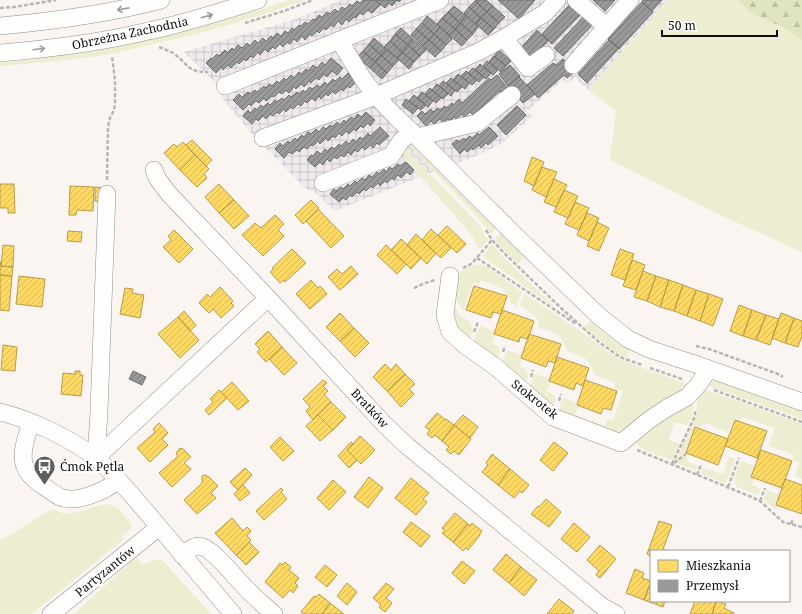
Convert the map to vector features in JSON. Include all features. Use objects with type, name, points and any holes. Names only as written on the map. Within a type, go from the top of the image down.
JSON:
[{"type":"street","name":"Obrzeżna Zachodnia","points":[[0,26],[80,17],[161,0]]},
{"type":"street","name":"Obrzeżna Zachodnia","points":[[0,53],[83,44],[144,32],[207,16],[258,0]]},
{"type":"street","points":[[225,86],[440,0]]},
{"type":"street","points":[[263,138],[376,96],[478,52],[545,13],[556,0]]},
{"type":"street","points":[[573,65],[630,0]]},
{"type":"street","points":[[579,1],[606,26]]},
{"type":"street","points":[[504,38],[528,68],[546,55]]},
{"type":"street","points":[[339,40],[363,79],[376,96],[572,291],[628,339],[649,349],[802,402]]},
{"type":"street","points":[[323,183],[390,156],[401,141],[414,134],[477,123],[512,95]]},
{"type":"street","name":"Bratków","points":[[154,170],[157,178],[169,194],[268,298],[384,424],[406,445],[450,482],[603,607],[616,614]]},
{"type":"street","points":[[96,458],[107,194]]},
{"type":"street","name":"Stokrotek","points":[[450,276],[445,315],[450,332],[553,416],[621,443]]},
{"type":"street","points":[[96,458],[268,298]]},
{"type":"street","points":[[621,443],[648,420],[687,397],[698,385],[709,369]]},
{"type":"street","points":[[0,412],[31,422],[60,436],[96,458],[118,480],[234,614]]},
{"type":"street","points":[[31,422],[23,455],[24,465],[27,472],[33,479],[61,497],[68,499],[83,498],[106,488],[118,480]]},
{"type":"street","name":"Partyzantów","points":[[51,614],[158,527]]},
{"type":"street","points":[[183,556],[195,546],[205,548],[274,614]]},
{"type":"path","points":[[0,8],[56,0]]},
{"type":"path","points":[[159,47],[172,53],[190,69],[208,72]]},
{"type":"path","points":[[107,194],[108,127],[115,104],[115,80],[112,56]]},
{"type":"path","points":[[492,240],[477,258],[583,329]]},
{"type":"path","points":[[414,288],[429,281],[450,276]]},
{"type":"path","points":[[476,327],[478,322]]},
{"type":"path","points":[[503,351],[505,346]]},
{"type":"path","points":[[694,346],[709,349],[778,374],[786,379]]},
{"type":"path","points":[[531,376],[533,370]]},
{"type":"path","points":[[711,389],[802,422]]},
{"type":"path","points":[[559,400],[561,394]]},
{"type":"path","points":[[672,464],[695,416],[695,409]]},
{"type":"path","points":[[621,443],[760,501],[784,522],[802,527]]},
{"type":"path","points":[[672,464],[686,454]]},
{"type":"path","points":[[728,487],[739,458]]},
{"type":"path","points":[[697,475],[701,465]]},
{"type":"path","points":[[760,501],[765,488]]},
{"type":"path","points":[[791,524],[793,519]]},
{"type":"shaded area","points":[[342,0],[668,0],[588,90],[575,78],[567,84],[563,80],[527,111],[532,117],[502,143],[464,161],[335,211],[317,194],[304,187],[251,133],[222,98],[221,88],[184,52],[293,20]]},
{"type":"green space","points":[[290,0],[305,0],[227,26],[116,53],[0,66],[0,63],[110,48],[183,32],[255,12]]},
{"type":"green space","points":[[668,0],[738,0],[752,14],[783,27],[802,40],[802,252],[720,215],[610,160],[616,111],[588,90]]},
{"type":"green space","points":[[738,0],[802,0],[802,40],[783,27],[752,14]]},
{"type":"green space","points":[[414,145],[497,227],[491,234],[472,211],[409,146]]},
{"type":"green space","points":[[406,149],[480,226],[488,240],[480,249],[470,233],[426,183],[404,161],[404,152]]},
{"type":"green space","points":[[501,233],[525,256],[518,264],[494,240]]},
{"type":"green space","points":[[492,244],[502,256],[557,309],[482,256]]},
{"type":"green space","points":[[476,265],[486,266],[522,292],[517,306],[509,302],[511,298],[504,295],[506,290],[481,280],[479,284],[473,282],[463,311],[462,310],[453,293],[457,278],[465,269]]},
{"type":"green space","points":[[525,294],[621,360],[690,385],[622,434],[590,425],[592,421],[605,426],[607,419],[613,421],[623,391],[615,388],[614,382],[594,375],[588,361],[582,356],[567,351],[560,337],[539,328],[537,318],[520,305]]},
{"type":"green space","points":[[452,301],[459,314],[470,322],[473,329],[468,342],[454,328]]},
{"type":"green space","points":[[591,320],[630,348],[627,357],[610,348],[584,327]]},
{"type":"green space","points":[[480,326],[496,332],[492,343],[497,346],[500,352],[495,363],[472,345]]},
{"type":"green space","points":[[507,350],[523,355],[519,367],[526,370],[528,377],[525,387],[501,366]]},
{"type":"green space","points":[[535,374],[551,379],[547,392],[553,394],[556,399],[552,410],[529,390]]},
{"type":"green space","points":[[715,380],[802,409],[802,419],[706,385]]},
{"type":"green space","points":[[703,389],[802,424],[802,479],[795,476],[799,463],[792,460],[793,454],[769,446],[775,428],[742,417],[740,421],[733,419],[729,432],[704,423],[701,428],[695,426],[686,454],[688,462],[698,466],[696,471],[675,462],[696,416],[698,394]]},
{"type":"green space","points":[[563,398],[579,403],[575,415],[582,418],[583,422],[557,414]]},
{"type":"green space","points":[[694,398],[692,416],[688,425],[674,422],[669,440],[680,444],[672,460],[639,447],[636,438]]},
{"type":"green space","points":[[729,457],[735,459],[726,483],[702,474],[701,472],[703,468],[723,474]]},
{"type":"green space","points":[[741,461],[758,467],[752,485],[761,489],[758,495],[737,487],[735,484],[735,477]]},
{"type":"green space","points":[[767,491],[781,495],[775,510],[763,499]]},
{"type":"green space","points":[[108,504],[117,507],[132,525],[130,530],[122,536],[124,539],[32,614],[0,614],[0,541],[52,509],[65,514]]},
{"type":"green space","points":[[136,557],[144,565],[153,560],[162,560],[211,614],[74,614]]},
{"type":"building: Mieszkania","points":[[192,140],[212,160],[206,166],[186,145]]},
{"type":"building: Mieszkania","points":[[183,142],[195,155],[180,170],[164,153],[174,144],[177,147]]},
{"type":"building: Mieszkania","points":[[195,155],[209,169],[204,174],[207,178],[197,187],[180,170]]},
{"type":"building: Mieszkania","points":[[532,157],[544,162],[534,186],[524,181]]},
{"type":"building: Mieszkania","points":[[542,167],[557,172],[546,197],[532,190]]},
{"type":"building: Mieszkania","points":[[554,179],[567,185],[556,207],[544,202]]},
{"type":"building: Mieszkania","points":[[0,184],[14,184],[15,213],[8,213],[8,208],[0,208]]},
{"type":"building: Mieszkania","points":[[219,184],[234,200],[219,213],[205,197]]},
{"type":"building: Mieszkania","points":[[70,186],[94,187],[93,211],[77,210],[76,215],[69,215]]},
{"type":"building: Mieszkania","points":[[95,187],[103,188],[102,202],[95,201]]},
{"type":"building: Mieszkania","points":[[564,190],[578,196],[568,218],[554,212]]},
{"type":"building: Mieszkania","points":[[234,200],[249,216],[234,229],[219,213]]},
{"type":"building: Mieszkania","points":[[311,200],[319,208],[303,224],[295,215]]},
{"type":"building: Mieszkania","points":[[575,202],[589,208],[579,230],[565,224]]},
{"type":"building: Mieszkania","points":[[318,209],[344,236],[331,248],[306,221]]},
{"type":"building: Mieszkania","points":[[587,213],[599,218],[589,241],[577,235]]},
{"type":"building: Mieszkania","points":[[275,215],[284,224],[278,230],[284,236],[263,256],[242,235],[255,223],[261,228]]},
{"type":"building: Mieszkania","points":[[597,222],[609,228],[599,251],[587,246]]},
{"type":"building: Mieszkania","points":[[447,226],[466,244],[457,253],[438,235]]},
{"type":"building: Mieszkania","points":[[431,229],[451,248],[441,258],[422,240]]},
{"type":"building: Mieszkania","points":[[174,230],[193,249],[179,263],[163,247],[171,240],[168,236]]},
{"type":"building: Mieszkania","points":[[68,231],[82,232],[81,242],[67,241]]},
{"type":"building: Mieszkania","points":[[416,234],[436,253],[427,264],[407,245]]},
{"type":"building: Mieszkania","points":[[401,239],[421,258],[411,269],[391,250]]},
{"type":"building: Mieszkania","points":[[3,245],[14,246],[13,267],[1,266]]},
{"type":"building: Mieszkania","points":[[386,245],[406,264],[397,274],[377,255]]},
{"type":"building: Mieszkania","points":[[292,249],[306,263],[285,282],[284,280],[280,283],[270,272],[274,269],[272,268]]},
{"type":"building: Mieszkania","points":[[620,249],[634,254],[625,280],[611,275]]},
{"type":"building: Mieszkania","points":[[632,260],[645,265],[636,290],[623,286]]},
{"type":"building: Mieszkania","points":[[0,262],[1,266],[13,267],[12,276],[0,275]]},
{"type":"building: Mieszkania","points":[[351,266],[358,274],[340,290],[328,277],[337,269],[342,274]]},
{"type":"building: Mieszkania","points":[[643,271],[656,276],[647,301],[634,297]]},
{"type":"building: Mieszkania","points":[[0,275],[12,276],[9,311],[0,310]]},
{"type":"building: Mieszkania","points":[[19,276],[45,279],[42,307],[16,304]]},
{"type":"building: Mieszkania","points":[[656,276],[669,280],[660,307],[647,301]]},
{"type":"building: Mieszkania","points":[[311,280],[318,288],[320,286],[327,294],[310,309],[296,294]]},
{"type":"building: Mieszkania","points":[[669,280],[683,285],[674,311],[660,307]]},
{"type":"building: Mieszkania","points":[[683,285],[696,290],[687,316],[674,311]]},
{"type":"building: Mieszkania","points":[[474,286],[507,296],[501,314],[493,312],[491,318],[466,310]]},
{"type":"building: Mieszkania","points":[[220,287],[233,301],[231,303],[234,306],[221,318],[213,309],[209,313],[199,303],[207,294],[210,297]]},
{"type":"building: Mieszkania","points":[[125,288],[133,289],[132,293],[144,295],[140,318],[120,314]]},
{"type":"building: Mieszkania","points":[[696,290],[709,294],[700,321],[687,316]]},
{"type":"building: Mieszkania","points":[[709,294],[723,299],[713,326],[700,321]]},
{"type":"building: Mieszkania","points":[[739,305],[752,310],[743,336],[730,331]]},
{"type":"building: Mieszkania","points":[[502,310],[534,321],[528,339],[520,337],[519,342],[494,334]]},
{"type":"building: Mieszkania","points":[[752,310],[766,315],[756,340],[743,336]]},
{"type":"building: Mieszkania","points":[[184,311],[196,325],[190,331],[178,317]]},
{"type":"building: Mieszkania","points":[[340,313],[354,328],[340,341],[326,327]]},
{"type":"building: Mieszkania","points":[[781,313],[794,318],[785,343],[772,338]]},
{"type":"building: Mieszkania","points":[[766,315],[779,319],[770,345],[756,340]]},
{"type":"building: Mieszkania","points":[[178,317],[199,340],[180,358],[158,334]]},
{"type":"building: Mieszkania","points":[[794,318],[802,321],[802,336],[798,347],[785,343]]},
{"type":"building: Mieszkania","points":[[354,328],[369,343],[355,357],[340,341]]},
{"type":"building: Mieszkania","points":[[268,331],[282,347],[266,362],[257,352],[260,349],[255,344]]},
{"type":"building: Mieszkania","points":[[529,334],[561,344],[555,363],[548,361],[546,367],[521,358]]},
{"type":"building: Mieszkania","points":[[3,345],[17,347],[15,371],[1,370]]},
{"type":"building: Mieszkania","points":[[282,347],[297,363],[284,375],[269,359]]},
{"type":"building: Mieszkania","points":[[557,357],[589,368],[583,386],[576,383],[574,390],[549,381]]},
{"type":"building: Mieszkania","points":[[385,364],[391,370],[396,364],[405,374],[387,391],[373,377]]},
{"type":"building: Mieszkania","points":[[75,371],[80,371],[80,375],[83,375],[81,396],[61,394],[63,373],[75,374]]},
{"type":"building: Mieszkania","points":[[405,374],[415,384],[409,389],[414,394],[401,407],[387,391]]},
{"type":"building: Mieszkania","points":[[323,380],[327,383],[323,386],[328,391],[324,394],[331,402],[313,420],[306,411],[310,407],[303,399]]},
{"type":"building: Mieszkania","points":[[585,380],[617,391],[611,410],[603,408],[601,414],[577,405]]},
{"type":"building: Mieszkania","points":[[232,382],[249,401],[238,410],[221,392]]},
{"type":"building: Mieszkania","points":[[219,390],[227,398],[209,415],[205,410],[213,402],[210,399]]},
{"type":"building: Mieszkania","points":[[331,402],[346,417],[333,430],[318,415]]},
{"type":"building: Mieszkania","points":[[437,413],[454,425],[442,441],[435,435],[432,438],[427,434],[430,430],[425,427]]},
{"type":"building: Mieszkania","points":[[318,415],[333,430],[320,441],[306,426]]},
{"type":"building: Mieszkania","points":[[463,415],[478,427],[470,438],[454,425]]},
{"type":"building: Mieszkania","points":[[735,420],[767,431],[757,458],[725,446]]},
{"type":"building: Mieszkania","points":[[159,423],[168,433],[162,439],[168,445],[150,462],[137,448],[155,432],[153,429]]},
{"type":"building: Mieszkania","points":[[454,425],[471,439],[459,455],[454,451],[451,454],[446,450],[449,447],[442,441]]},
{"type":"building: Mieszkania","points":[[695,427],[728,439],[718,465],[686,453]]},
{"type":"building: Mieszkania","points":[[360,436],[375,450],[361,464],[347,450]]},
{"type":"building: Mieszkania","points":[[280,437],[294,451],[283,461],[270,447]]},
{"type":"building: Mieszkania","points":[[351,442],[353,444],[347,450],[357,460],[349,468],[338,456]]},
{"type":"building: Mieszkania","points":[[554,442],[568,453],[553,471],[540,460]]},
{"type":"building: Mieszkania","points":[[180,448],[191,457],[184,463],[191,469],[172,487],[159,473],[178,456],[176,454]]},
{"type":"building: Mieszkania","points":[[761,450],[792,461],[782,488],[751,477]]},
{"type":"building: Mieszkania","points":[[492,454],[510,469],[498,485],[482,472],[488,465],[486,463]]},
{"type":"building: Mieszkania","points":[[245,468],[252,475],[238,490],[230,482]]},
{"type":"building: Mieszkania","points":[[510,469],[529,485],[522,493],[520,491],[514,498],[498,485]]},
{"type":"building: Mieszkania","points":[[205,475],[218,486],[211,493],[216,498],[197,514],[184,500],[202,483],[202,476]]},
{"type":"building: Mieszkania","points":[[369,477],[383,488],[368,508],[354,497]]},
{"type":"building: Mieszkania","points":[[411,478],[429,493],[423,499],[427,502],[416,515],[395,498]]},
{"type":"building: Mieszkania","points":[[785,479],[802,485],[802,514],[776,505]]},
{"type":"building: Mieszkania","points":[[333,480],[346,492],[329,510],[317,498]]},
{"type":"building: Mieszkania","points":[[243,485],[250,493],[240,501],[234,494]]},
{"type":"building: Mieszkania","points":[[281,488],[283,490],[281,492],[287,499],[264,520],[256,511]]},
{"type":"building: Mieszkania","points":[[546,499],[561,512],[549,527],[531,514]]},
{"type":"building: Mieszkania","points":[[455,513],[468,524],[453,542],[442,533],[445,531],[442,528]]},
{"type":"building: Mieszkania","points":[[232,518],[243,531],[247,527],[251,531],[247,536],[251,540],[236,555],[215,533]]},
{"type":"building: Mieszkania","points":[[659,521],[672,525],[663,549],[665,550],[650,550],[650,556],[647,554]]},
{"type":"building: Mieszkania","points":[[411,522],[430,536],[421,547],[403,532]]},
{"type":"building: Mieszkania","points":[[472,523],[482,531],[468,550],[466,548],[463,551],[453,542],[468,524],[470,526]]},
{"type":"building: Mieszkania","points":[[574,523],[590,537],[577,552],[561,539]]},
{"type":"building: Mieszkania","points":[[249,542],[259,552],[246,565],[236,555]]},
{"type":"building: Mieszkania","points":[[600,545],[616,559],[600,578],[596,575],[599,571],[587,560]]},
{"type":"building: Mieszkania","points":[[506,554],[521,567],[509,583],[493,570]]},
{"type":"building: Mieszkania","points":[[462,561],[475,571],[464,584],[452,573]]},
{"type":"building: Mieszkania","points":[[285,562],[291,567],[289,570],[299,578],[295,583],[298,586],[293,593],[290,590],[283,598],[265,582],[280,563],[282,565]]},
{"type":"building: Mieszkania","points":[[325,565],[337,575],[327,587],[315,577]]},
{"type":"building: Mieszkania","points":[[521,567],[537,580],[524,596],[509,583]]},
{"type":"building: Mieszkania","points":[[635,569],[644,573],[642,578],[650,581],[644,600],[626,593]]},
{"type":"building: Mieszkania","points":[[347,583],[357,592],[347,605],[337,596]]},
{"type":"building: Mieszkania","points":[[386,583],[394,589],[386,598],[392,603],[385,612],[379,607],[381,605],[373,598]]},
{"type":"building: Mieszkania","points":[[650,585],[650,602],[665,602],[663,607],[644,600]]},
{"type":"building: Mieszkania","points":[[319,594],[330,603],[322,614],[304,614],[301,612],[314,596],[316,597]]},
{"type":"building: Mieszkania","points":[[559,599],[574,611],[572,614],[547,614]]},
{"type":"building: Mieszkania","points":[[695,602],[716,602],[712,614],[690,614]]},
{"type":"building: Mieszkania","points":[[716,602],[726,604],[724,608],[734,613],[734,614],[712,614]]},
{"type":"building: Mieszkania","points":[[330,603],[344,614],[322,614]]},
{"type":"building: Przemysł","points":[[363,0],[375,0],[380,5],[372,13],[368,10],[363,15],[360,13],[356,18],[354,17],[349,22],[346,19],[342,25],[338,21],[334,27],[331,25],[326,30],[324,28],[319,33],[317,31],[312,36],[310,34],[305,40],[302,36],[297,42],[294,39],[290,44],[287,42],[283,47],[280,44],[275,49],[273,47],[268,52],[265,49],[260,55],[258,52],[253,58],[251,56],[246,61],[244,59],[239,64],[237,62],[231,68],[228,65],[223,70],[221,67],[216,73],[206,63],[217,54],[219,56],[225,50],[227,53],[232,48],[234,50],[238,45],[242,48],[247,43],[250,46],[255,40],[258,43],[263,38],[266,41],[271,36],[273,38],[277,33],[281,36],[285,31],[288,33],[292,28],[294,30],[305,22],[308,24],[313,19],[315,20],[319,15],[322,17],[327,12],[330,14],[335,9],[338,12],[342,7],[345,9],[350,4],[352,6],[357,1],[360,3]]},
{"type":"building: Przemysł","points":[[375,0],[397,0],[392,6],[389,3],[385,8]]},
{"type":"building: Przemysł","points":[[486,0],[493,6],[487,12],[475,1]]},
{"type":"building: Przemysł","points":[[498,0],[535,0],[519,19]]},
{"type":"building: Przemysł","points":[[593,0],[615,0],[605,11]]},
{"type":"building: Przemysł","points":[[643,0],[662,0],[652,11],[642,2]]},
{"type":"building: Przemysł","points":[[475,1],[487,12],[481,18],[469,7]]},
{"type":"building: Przemysł","points":[[572,2],[583,12],[552,44],[542,34]]},
{"type":"building: Przemysł","points":[[642,2],[653,12],[619,49],[608,39]]},
{"type":"building: Przemysł","points":[[454,6],[466,16],[460,23],[448,12]]},
{"type":"building: Przemysł","points":[[493,6],[505,17],[499,23],[487,12]]},
{"type":"building: Przemysł","points":[[469,7],[481,18],[476,24],[464,13]]},
{"type":"building: Przemysł","points":[[448,12],[460,23],[455,29],[442,18]]},
{"type":"building: Przemysł","points":[[487,12],[499,23],[494,29],[481,18]]},
{"type":"building: Przemysł","points":[[586,14],[595,22],[563,56],[554,48]]},
{"type":"building: Przemysł","points":[[427,16],[440,27],[434,34],[422,23]]},
{"type":"building: Przemysł","points":[[466,16],[478,27],[473,34],[460,23]]},
{"type":"building: Przemysł","points":[[442,18],[455,29],[449,35],[437,24]]},
{"type":"building: Przemysł","points":[[481,18],[494,29],[488,35],[476,24]]},
{"type":"building: Przemysł","points":[[422,23],[434,34],[429,40],[416,29]]},
{"type":"building: Przemysł","points":[[460,23],[473,34],[467,40],[455,29]]},
{"type":"building: Przemysł","points":[[440,27],[452,39],[446,45],[434,34]]},
{"type":"building: Przemysł","points":[[401,28],[413,39],[408,45],[395,34]]},
{"type":"building: Przemysł","points":[[416,29],[429,40],[423,46],[411,35]]},
{"type":"building: Przemysł","points":[[455,29],[467,40],[462,46],[449,35]]},
{"type":"building: Przemysł","points":[[537,30],[548,41],[531,59],[520,49]]},
{"type":"building: Przemysł","points":[[395,34],[408,45],[402,52],[390,41]]},
{"type":"building: Przemysł","points":[[434,34],[446,45],[441,51],[429,40]]},
{"type":"building: Przemysł","points":[[374,38],[386,49],[381,55],[369,44]]},
{"type":"building: Przemysł","points":[[413,39],[426,50],[420,56],[408,45]]},
{"type":"building: Przemysł","points":[[429,40],[441,51],[435,57],[423,46]]},
{"type":"building: Przemysł","points":[[609,40],[619,48],[587,83],[578,74]]},
{"type":"building: Przemysł","points":[[390,41],[402,52],[397,58],[384,47]]},
{"type":"building: Przemysł","points":[[369,44],[381,55],[375,62],[363,51]]},
{"type":"building: Przemysł","points":[[408,45],[420,56],[414,62],[402,52]]},
{"type":"building: Przemysł","points":[[386,49],[399,60],[393,66],[381,55]]},
{"type":"building: Przemysł","points":[[499,50],[511,61],[506,66],[494,56]]},
{"type":"building: Przemysł","points":[[363,51],[375,62],[370,68],[357,57]]},
{"type":"building: Przemysł","points":[[402,52],[414,62],[409,69],[397,58]]},
{"type":"building: Przemysł","points":[[381,55],[393,66],[387,73],[375,62]]},
{"type":"building: Przemysł","points":[[494,56],[506,66],[501,72],[489,62]]},
{"type":"building: Przemysł","points":[[331,58],[343,68],[337,75],[332,71],[327,77],[324,74],[319,80],[316,78],[311,83],[309,81],[304,87],[301,84],[296,89],[294,87],[289,93],[286,90],[282,94],[279,92],[274,97],[272,96],[266,101],[264,98],[259,103],[256,101],[251,106],[249,104],[243,110],[233,100],[239,94],[242,97],[248,92],[250,94],[255,90],[257,92],[264,86],[265,88],[270,84],[272,86],[277,81],[279,83],[284,78],[286,80],[291,75],[294,78],[299,72],[301,74],[306,69],[308,71],[313,65],[317,68],[322,62],[325,65]]},
{"type":"building: Przemysł","points":[[563,59],[574,72],[567,78],[564,75],[538,98],[527,85],[553,63],[556,65]]},
{"type":"building: Przemysł","points":[[487,61],[498,70],[493,75],[483,66]]},
{"type":"building: Przemysł","points":[[375,62],[387,73],[382,79],[370,68]]},
{"type":"building: Przemysł","points":[[480,64],[491,73],[486,79],[475,70]]},
{"type":"building: Przemysł","points":[[510,65],[520,76],[508,86],[499,74]]},
{"type":"building: Przemysł","points":[[473,68],[484,77],[479,82],[468,73]]},
{"type":"building: Przemysł","points":[[466,71],[477,80],[472,85],[461,76]]},
{"type":"building: Przemysł","points":[[348,73],[356,82],[350,88],[348,86],[343,91],[341,89],[335,94],[333,91],[328,96],[326,94],[321,99],[319,96],[315,101],[312,98],[307,103],[305,101],[301,106],[298,104],[293,109],[291,107],[286,112],[284,109],[279,114],[277,112],[273,116],[270,114],[266,119],[263,116],[258,121],[256,119],[252,124],[243,116],[248,110],[250,113],[255,108],[257,110],[261,105],[263,107],[268,103],[270,105],[275,100],[277,102],[282,98],[284,100],[289,95],[291,97],[297,92],[299,94],[303,90],[305,92],[310,87],[312,89],[317,85],[320,87],[325,82],[327,85],[333,79],[335,81],[340,77],[342,79]]},
{"type":"building: Przemysł","points":[[458,74],[469,83],[465,89],[453,80]]},
{"type":"building: Przemysł","points":[[497,75],[507,87],[501,92],[500,91],[473,115],[470,112],[464,117],[462,114],[456,119],[454,117],[450,121],[448,119],[443,123],[440,119],[434,124],[431,121],[426,126],[417,116],[422,111],[425,114],[431,109],[433,112],[438,108],[440,110],[445,106],[446,108],[452,103],[453,105],[459,99],[462,103],[489,78],[491,80]]},
{"type":"building: Przemysł","points":[[519,77],[535,94],[523,103],[508,86]]},
{"type":"building: Przemysł","points":[[451,78],[462,87],[457,92],[446,83]]},
{"type":"building: Przemysł","points":[[443,81],[455,90],[451,96],[439,86]]},
{"type":"building: Przemysł","points":[[437,84],[448,94],[443,99],[432,90]]},
{"type":"building: Przemysł","points":[[430,88],[441,98],[436,103],[425,94]]},
{"type":"building: Przemysł","points":[[422,92],[433,101],[428,107],[417,98]]},
{"type":"building: Przemysł","points":[[414,95],[426,105],[421,110],[409,101]]},
{"type":"building: Przemysł","points":[[406,99],[418,108],[413,114],[402,105]]},
{"type":"building: Przemysł","points":[[517,106],[526,115],[506,135],[497,125]]},
{"type":"building: Przemysł","points":[[366,112],[375,120],[370,126],[368,123],[363,128],[361,126],[356,131],[354,129],[349,134],[346,131],[342,136],[339,133],[335,138],[333,136],[328,141],[326,138],[320,144],[318,141],[307,149],[304,147],[299,152],[297,150],[292,154],[289,152],[284,158],[275,149],[280,143],[283,146],[288,141],[290,143],[295,138],[297,140],[302,135],[304,137],[308,132],[311,134],[316,129],[319,132],[323,127],[326,129],[330,125],[332,127],[337,122],[340,125],[344,120],[346,122],[351,117],[354,119],[358,114],[361,117]]},
{"type":"building: Przemysł","points":[[380,127],[389,136],[379,145],[377,143],[373,148],[370,145],[365,150],[362,147],[358,152],[355,150],[351,155],[348,152],[344,157],[341,155],[337,159],[334,157],[330,162],[327,159],[323,165],[320,162],[315,167],[307,160],[317,151],[321,154],[325,149],[327,151],[332,147],[334,149],[339,144],[341,146],[346,141],[349,144],[353,139],[356,142],[360,137],[363,139],[368,133],[370,136]]},
{"type":"building: Przemysł","points":[[489,127],[498,136],[488,145],[486,143],[481,148],[479,145],[473,150],[472,148],[467,152],[465,149],[460,154],[452,144],[457,140],[459,142],[464,138],[465,140],[470,136],[472,138],[478,133],[479,135]]},
{"type":"building: Przemysł","points":[[406,162],[414,170],[410,175],[407,172],[401,178],[398,175],[394,180],[392,178],[387,183],[385,181],[380,186],[378,183],[373,188],[371,186],[366,191],[364,189],[359,194],[357,192],[352,197],[350,195],[346,200],[343,198],[339,202],[330,194],[334,189],[336,191],[341,187],[343,189],[348,184],[350,186],[355,181],[357,183],[362,178],[365,180],[369,175],[372,177],[377,172],[379,174],[384,169],[386,172],[390,167],[392,169],[398,164],[400,166]]},
{"type":"building: Przemysł","points":[[133,371],[146,377],[142,385],[129,379]]},
{"type":"place","name":"Ćmok Pętla","points":[[44,486]]}]
